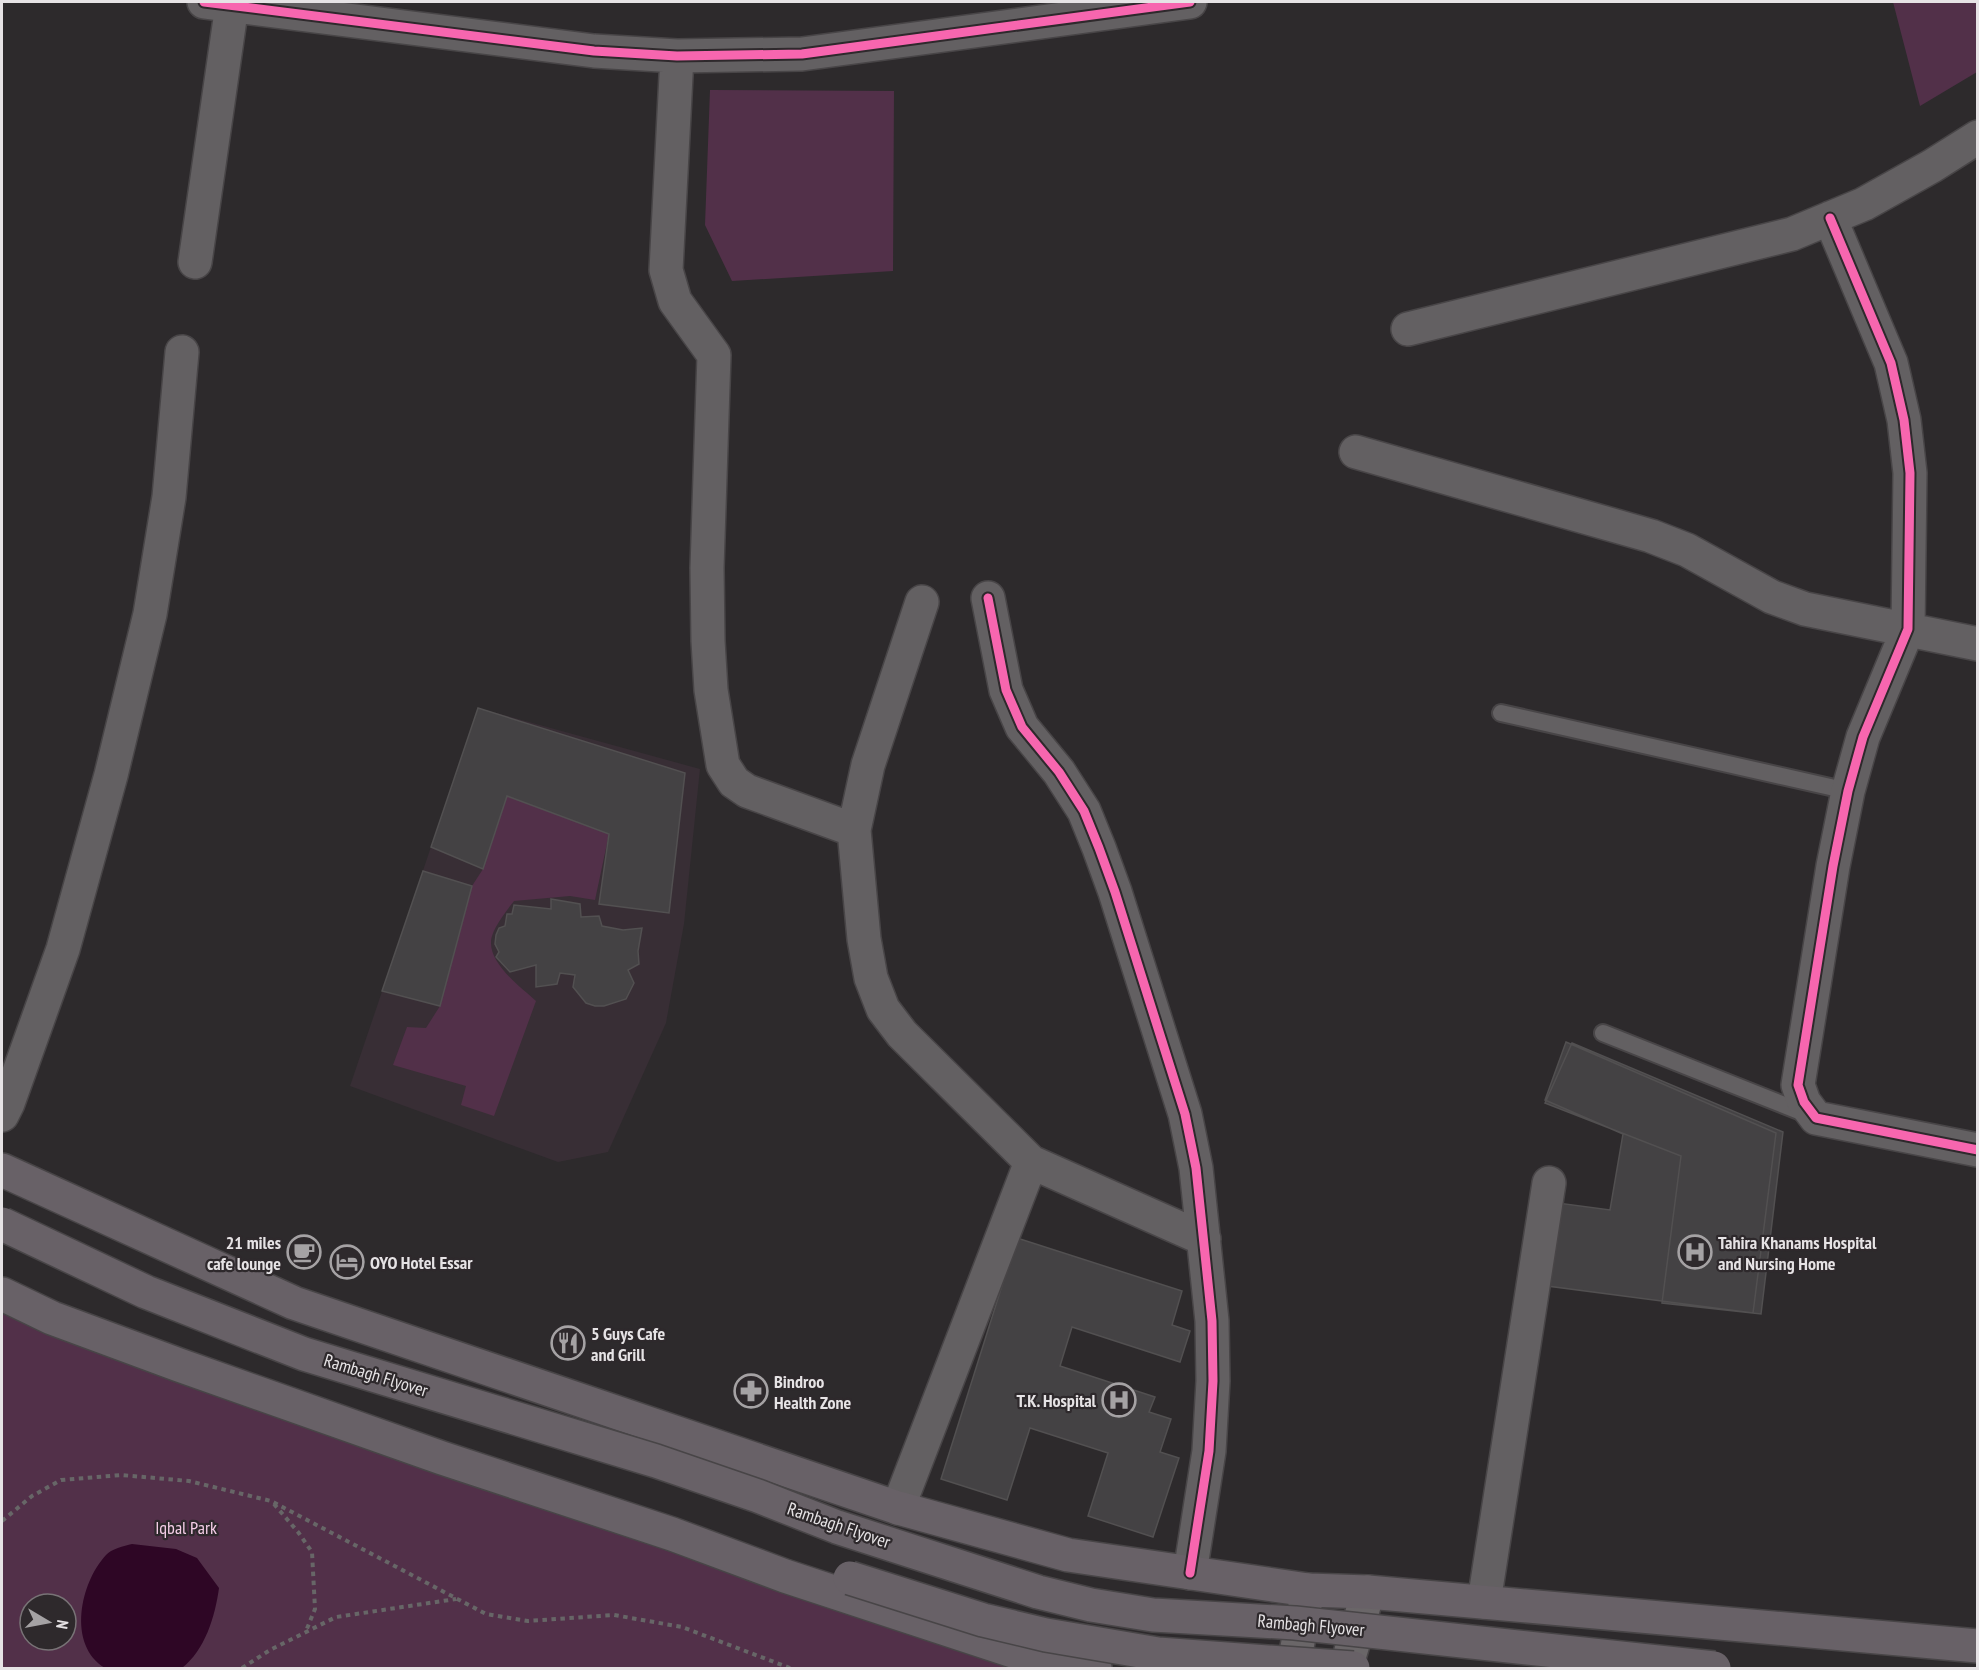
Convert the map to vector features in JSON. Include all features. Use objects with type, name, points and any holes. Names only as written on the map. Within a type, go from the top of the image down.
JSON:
[{"type":"main road","points":[[2,1170],[294,1303],[898,1508],[1068,1555],[1308,1590],[1368,1592],[1977,1646]]},
{"type":"main road","name":"Rambagh Flyover","points":[[2,1224],[146,1292],[304,1354],[656,1461],[758,1496],[837,1527],[1038,1592],[1091,1605],[1154,1615],[1295,1623],[1714,1668]]},
{"type":"main road","points":[[2,1270],[134,1333],[287,1393],[657,1510],[850,1578],[983,1620],[1046,1635],[1158,1654],[1353,1668]]},
{"type":"main road","points":[[2,1294],[52,1318],[179,1365],[442,1458],[672,1534],[785,1576],[1040,1660],[1095,1668]]},
{"type":"street","points":[[195,262],[218,3],[594,51],[677,56],[802,54],[1190,2]]},
{"type":"street","points":[[677,56],[666,270],[675,301],[714,355],[707,568],[708,641],[711,690],[723,765],[734,782],[747,791],[854,830]]},
{"type":"street","points":[[1408,329],[1792,234],[1883,194],[1977,137]]},
{"type":"street","points":[[1830,218],[1891,363],[1904,420],[1910,473],[1908,629],[1863,737],[1848,791],[1833,866],[1798,1085],[1803,1102],[1816,1118],[1977,1150]]},
{"type":"street","points":[[2,1115],[63,949],[111,775],[147,625],[169,497],[182,352]]},
{"type":"street","points":[[1356,452],[1651,536],[1687,550],[1772,597],[1805,609],[1977,644]]},
{"type":"street","points":[[988,598],[1006,690],[1022,727],[1059,772],[1084,811],[1115,892],[1185,1114],[1196,1168],[1204,1239],[1212,1321],[1213,1381],[1209,1451],[1190,1573]]},
{"type":"street","points":[[922,603],[868,765],[854,830],[864,939],[872,978],[883,1009],[902,1034],[1031,1161],[1204,1239]]},
{"type":"street","points":[[898,1508],[1031,1161]]},
{"type":"street","points":[[1484,1602],[1549,1183]]},
{"type":"street","points":[[1293,1668],[1308,1590]]},
{"type":"street","points":[[1346,1668],[1368,1592]]},
{"type":"lane","points":[[1501,712],[1848,791]]},
{"type":"lane","points":[[1604,1033],[1816,1118]]},
{"type":"path","points":[[2,1521],[32,1496],[61,1480],[121,1475],[189,1481],[271,1501],[486,1614],[528,1622],[614,1615],[682,1627],[790,1668]]},
{"type":"path","points":[[271,1501],[312,1552],[315,1609],[305,1633]]},
{"type":"path","points":[[242,1668],[270,1650],[336,1617],[457,1599]]},
{"type":"shaded area","points":[[478,708],[700,769],[684,924],[666,1023],[608,1152],[558,1162],[350,1086]]},
{"type":"shaded area","points":[[132,1544],[176,1549],[197,1558],[219,1588],[208,1632],[197,1652],[182,1668],[105,1668],[93,1658],[85,1645],[82,1613],[84,1597],[90,1581],[108,1553]]},
{"type":"green space","points":[[1893,2],[1977,2],[1977,72],[1920,106]]},
{"type":"green space","points":[[710,90],[894,91],[893,271],[732,281],[705,225]]},
{"type":"green space","points":[[507,796],[609,834],[595,900],[570,896],[514,901],[494,932],[491,942],[495,959],[507,974],[536,1001],[494,1116],[461,1105],[466,1086],[393,1065],[407,1027],[426,1028],[440,1006],[472,886],[483,869]]},
{"type":"green space","name":"Iqbal Park","points":[[2,1314],[1010,1668],[2,1668]]},
{"type":"building","points":[[478,708],[685,773],[669,913],[599,904],[609,834],[507,796],[483,869],[431,847]]},
{"type":"building","points":[[423,871],[472,886],[440,1006],[382,991]]},
{"type":"building","points":[[551,899],[580,904],[581,917],[599,916],[602,926],[623,930],[642,928],[638,951],[639,964],[628,970],[634,983],[626,999],[604,1006],[586,1003],[573,987],[575,975],[560,973],[557,984],[536,987],[536,965],[510,972],[496,957],[499,952],[495,944],[496,935],[499,928],[505,926],[507,914],[512,914],[514,905],[551,909]]},
{"type":"building","points":[[1566,1042],[1776,1133],[1753,1313],[1532,1284],[1543,1201],[1610,1210],[1623,1134],[1545,1100]]},
{"type":"building","points":[[1572,1043],[1783,1132],[1761,1314],[1662,1303],[1681,1156],[1545,1103]]},
{"type":"building","points":[[1017,1238],[1182,1291],[1172,1325],[1190,1331],[1180,1362],[1072,1327],[1060,1366],[1155,1397],[1149,1412],[1171,1419],[1160,1452],[1179,1458],[1153,1537],[1088,1516],[1108,1453],[1030,1428],[1007,1500],[941,1479]]},
{"type":"cycle path","points":[[204,2],[594,51],[677,56],[802,54],[1190,2]]},
{"type":"cycle path","points":[[1830,218],[1891,363],[1904,420],[1910,473],[1908,629],[1863,737],[1848,791],[1833,866],[1798,1085],[1804,1102],[1816,1118],[1978,1150]]},
{"type":"cycle path","points":[[988,598],[1006,690],[1022,727],[1059,772],[1084,811],[1115,892],[1185,1114],[1196,1168],[1212,1321],[1213,1381],[1209,1451],[1190,1573]]},
{"type":"place","name":"21 miles cafe lounge","points":[[304,1252]]},
{"type":"place","name":"Tahira Khanams Hospital and Nursing Home","points":[[1695,1252]]},
{"type":"place","name":"OYO Hotel Essar","points":[[347,1262]]},
{"type":"place","name":"5 Guys Cafe and Grill","points":[[568,1343]]},
{"type":"place","name":"Bindroo Health Zone","points":[[751,1391]]},
{"type":"place","name":"T.K. Hospital","points":[[1119,1400]]}]
